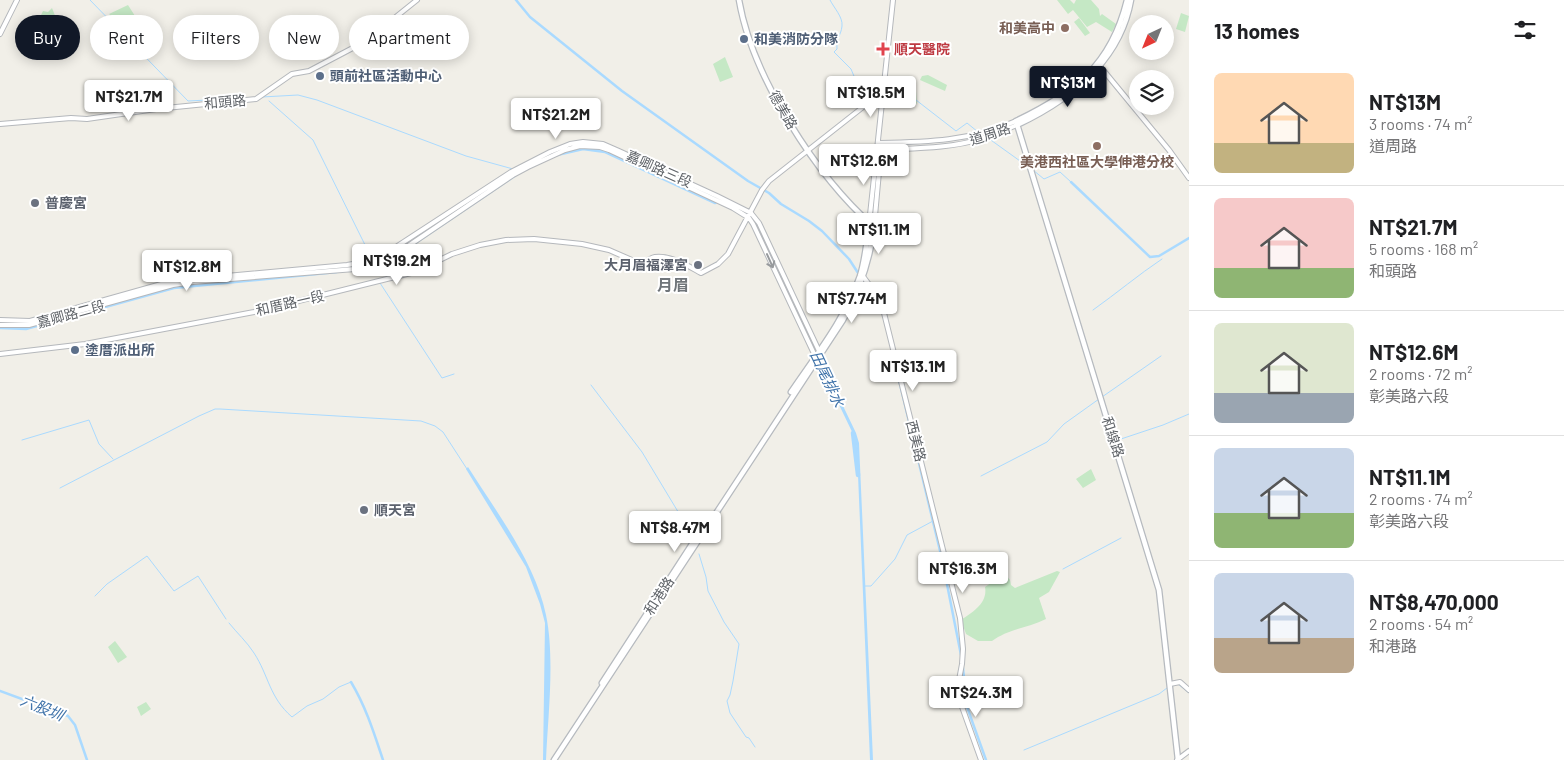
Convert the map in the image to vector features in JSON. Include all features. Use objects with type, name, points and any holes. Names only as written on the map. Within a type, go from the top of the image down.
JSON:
[{"type":"main road","name":"德美路","points":[[739,0],[745,26],[777,102],[808,150],[840,192],[872,225]]},
{"type":"main road","name":"道周路","points":[[1098,65],[1118,29],[1127,0]]},
{"type":"main road","name":"道周路","points":[[1016,123],[1048,106],[1072,89],[1098,65],[1120,34],[1128,16],[1131,0]]},
{"type":"main road","name":"和線路","points":[[1016,123],[1159,590],[1178,760]]},
{"type":"main road","name":"和港路","points":[[553,760],[843,315],[861,277],[872,225]]},
{"type":"street","points":[[0,34],[17,0]]},
{"type":"street","name":"和頭路","points":[[0,124],[30,120],[87,119],[156,109],[256,99],[292,74],[308,71],[387,30],[387,24],[418,0]]},
{"type":"street","points":[[872,225],[883,94],[894,0]]},
{"type":"street","points":[[1098,65],[1169,150],[1189,178]]},
{"type":"street","name":"和厝路一段","points":[[0,354],[85,344],[254,312],[414,272],[452,254],[480,245],[506,240],[534,239],[582,244],[608,250],[641,264],[653,257],[673,259],[701,273],[725,259],[762,190],[769,181],[877,96],[883,94]]},
{"type":"street","name":"道周路","points":[[879,143],[955,139],[1016,123]]},
{"type":"street","name":"道周路","points":[[879,150],[959,144],[980,139],[1016,123]]},
{"type":"street","name":"嘉卿路三段","points":[[377,262],[447,220],[513,175],[565,150],[580,146],[600,148],[609,150],[750,215],[818,356]]},
{"type":"street","name":"嘉卿路二段","points":[[0,320],[30,321],[172,281],[377,262]]},
{"type":"street","name":"嘉卿路二段","points":[[0,325],[29,325],[173,285],[355,269],[377,262]]},
{"type":"street","name":"西美路","points":[[861,277],[876,294],[884,313],[960,618],[962,636],[962,664],[959,677],[961,704],[981,760]]},
{"type":"street","points":[[1170,684],[1180,682],[1189,690]]},
{"type":"street","points":[[1178,760],[1189,751]]},
{"type":"green space","points":[[1057,0],[1070,0],[1074,4],[1076,0],[1091,0],[1099,9],[1100,16],[1102,14],[1116,24],[1112,32],[1096,22],[1087,27],[1073,10],[1068,14]]},
{"type":"green space","points":[[128,5],[134,15],[110,15]]},
{"type":"green space","points":[[52,8],[55,15],[41,15],[43,11],[48,12]]},
{"type":"green space","points":[[1181,13],[1189,16],[1185,32],[1176,29]]},
{"type":"green space","points":[[1079,18],[1090,33],[1085,36],[1074,22]]},
{"type":"green space","points":[[725,57],[733,77],[720,82],[713,64]]},
{"type":"green space","points":[[928,75],[947,85],[945,91],[920,80],[922,76]]},
{"type":"green space","points":[[915,78],[917,104],[903,88],[905,82]]},
{"type":"green space","points":[[1091,469],[1096,480],[1083,488],[1076,479]]},
{"type":"green space","points":[[1057,571],[1060,572],[1049,592],[1039,598],[1046,619],[1005,634],[992,641],[978,641],[966,634],[961,620],[975,610],[982,602],[985,587],[1001,576],[1006,575],[1011,585],[1015,588]]},
{"type":"green space","points":[[115,641],[127,657],[118,663],[108,647]]},
{"type":"green space","points":[[146,702],[151,709],[141,716],[137,707]]},
{"type":"water","points":[[822,362],[859,443],[873,760],[870,760],[857,451],[855,438],[820,365]]},
{"type":"water","points":[[468,467],[514,538],[541,595],[549,632],[550,650],[546,760],[543,760],[545,623],[540,604],[526,567],[466,469]]},
{"type":"waterway","points":[[90,0],[188,101],[246,98]]},
{"type":"waterway","points":[[516,0],[530,17],[622,91],[822,231],[849,259],[860,276]]},
{"type":"waterway","points":[[830,0],[842,23],[837,49],[834,52],[851,69],[856,81],[860,84],[878,79],[892,87],[902,87],[956,131],[967,123],[978,132]]},
{"type":"waterway","points":[[262,97],[298,95],[317,100],[466,156],[513,169]]},
{"type":"waterway","points":[[269,101],[313,140],[372,259]]},
{"type":"waterway","points":[[988,138],[1027,166]]},
{"type":"waterway","name":"田尾排水","points":[[557,154],[583,148],[605,151],[715,202]]},
{"type":"waterway","points":[[1033,170],[1044,179],[1060,172],[1071,182]]},
{"type":"waterway","points":[[380,267],[516,175]]},
{"type":"waterway","points":[[1071,182],[1150,257],[1159,256],[1189,238]]},
{"type":"waterway","name":"田尾排水","points":[[747,216],[753,219],[823,367]]},
{"type":"waterway","points":[[1093,310],[1162,259]]},
{"type":"waterway","points":[[357,270],[378,268]]},
{"type":"waterway","points":[[0,328],[26,329],[174,288],[337,272]]},
{"type":"waterway","points":[[864,280],[878,303]]},
{"type":"waterway","points":[[380,283],[442,378],[454,374]]},
{"type":"waterway","points":[[1102,397],[1161,356]]},
{"type":"waterway","points":[[899,380],[942,559],[961,655]]},
{"type":"waterway","points":[[591,385],[642,452],[680,515]]},
{"type":"waterway","points":[[981,476],[1047,442],[1064,424],[1099,399]]},
{"type":"waterway","points":[[60,488],[215,409],[421,421],[435,426],[443,432],[467,469]]},
{"type":"waterway","points":[[1118,440],[1189,414]]},
{"type":"waterway","points":[[22,440],[89,420],[99,444],[113,459]]},
{"type":"waterway","name":"田尾排水","points":[[853,433],[858,475]]},
{"type":"waterway","points":[[865,586],[871,586],[895,559],[907,535],[933,521]]},
{"type":"waterway","points":[[1063,569],[1121,538]]},
{"type":"waterway","points":[[699,554],[708,591],[724,622],[739,644],[733,681],[727,701],[730,713],[755,747]]},
{"type":"waterway","points":[[95,596],[107,584],[147,556],[174,591],[198,576],[226,619]]},
{"type":"waterway","points":[[229,623],[254,653],[278,702],[292,717],[307,706],[323,699],[339,687],[351,682]]},
{"type":"waterway","points":[[963,668],[967,707],[986,760]]},
{"type":"waterway","points":[[351,682],[373,730],[383,760]]},
{"type":"waterway","points":[[1178,684],[1189,693]]},
{"type":"waterway","points":[[1024,750],[1159,694],[1167,688]]},
{"type":"waterway","name":"六股圳","points":[[0,691],[68,716],[75,725],[87,760]]},
{"type":"place","name":"和美高中","points":[[1065,28]]},
{"type":"place","name":"和美消防分隊","points":[[744,39]]},
{"type":"place","name":"順天醫院","points":[[883,49]]},
{"type":"place","name":"頭前社區活動中心","points":[[320,76]]},
{"type":"place","name":"美港西社區大學伸港分校","points":[[1097,146]]},
{"type":"place","name":"普慶宮","points":[[35,203]]},
{"type":"place","name":"大月眉福澤宮","points":[[698,265]]},
{"type":"place","name":"塗厝派出所","points":[[75,350]]},
{"type":"place","name":"順天宮","points":[[364,510]]},
{"type":"district","name":"月眉","points":[[673,285]]}]
